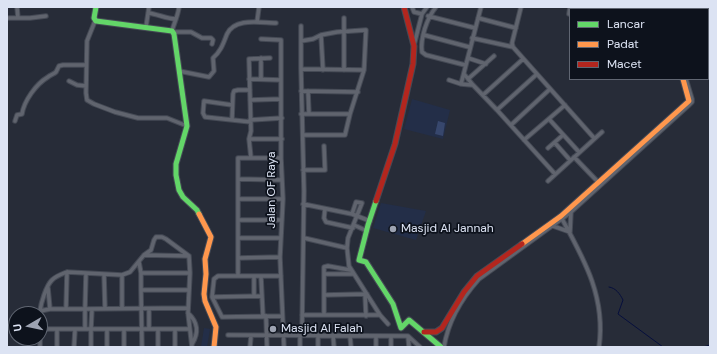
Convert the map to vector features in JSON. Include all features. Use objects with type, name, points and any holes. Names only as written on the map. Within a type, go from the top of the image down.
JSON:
[{"type":"street","points":[[17,7],[18,18]]},
{"type":"street","points":[[96,7],[94,18],[95,21],[88,37],[86,99],[94,104],[138,118],[167,118],[187,126]]},
{"type":"street","points":[[146,27],[149,7]]},
{"type":"street","points":[[179,7],[173,32],[187,126],[176,164],[176,175],[183,197],[200,214],[212,238],[205,259],[206,274],[204,294],[205,301],[216,327],[214,347]]},
{"type":"street","points":[[257,22],[259,7]]},
{"type":"street","points":[[404,7],[414,46]]},
{"type":"street","points":[[412,7],[413,11],[422,14]]},
{"type":"street","points":[[427,7],[422,14],[414,46],[413,64],[395,144],[359,260],[366,262],[393,304],[401,328],[409,320],[443,347],[446,334],[458,309],[479,279],[553,226],[690,102],[692,97],[686,80]]},
{"type":"street","points":[[436,7],[428,16],[422,48],[423,54],[465,65]]},
{"type":"street","points":[[461,84],[480,7]]},
{"type":"street","points":[[520,7],[512,43],[513,47],[594,138]]},
{"type":"street","points":[[148,13],[160,14],[167,18],[176,19]]},
{"type":"street","points":[[7,18],[46,16]]},
{"type":"street","points":[[428,16],[475,28]]},
{"type":"street","points":[[344,18],[344,70]]},
{"type":"street","points":[[478,18],[516,28]]},
{"type":"street","points":[[95,21],[173,32],[191,32],[202,38],[211,38],[213,40],[212,44]]},
{"type":"street","points":[[179,71],[210,77],[214,71],[213,58],[219,54],[230,29],[235,24],[257,22],[276,23]]},
{"type":"street","points":[[301,26],[301,114],[303,135],[304,238],[302,330]]},
{"type":"street","points":[[301,41],[344,31],[366,30],[364,70],[345,135],[303,135]]},
{"type":"street","points":[[322,35],[323,70]]},
{"type":"street","points":[[424,35],[470,47]]},
{"type":"street","name":"Jalan OF Raya","points":[[261,38],[281,40],[281,158],[283,200],[280,257],[284,347]]},
{"type":"street","points":[[472,38],[513,47]]},
{"type":"street","points":[[468,79],[494,56]]},
{"type":"street","points":[[261,58],[261,79]]},
{"type":"street","points":[[250,158],[249,59],[270,58]]},
{"type":"street","points":[[468,58],[486,64]]},
{"type":"street","points":[[483,95],[523,59]]},
{"type":"street","points":[[15,122],[16,116],[22,114],[26,102],[34,90],[47,77],[56,72],[59,66],[63,64],[86,65]]},
{"type":"street","points":[[301,69],[364,70]]},
{"type":"street","points":[[464,74],[555,174]]},
{"type":"street","points":[[497,110],[537,74]]},
{"type":"street","points":[[249,79],[281,80]]},
{"type":"street","points":[[449,80],[461,84],[473,85]]},
{"type":"street","points":[[683,80],[690,102]]},
{"type":"street","points":[[69,81],[77,85],[86,86]]},
{"type":"street","points":[[511,126],[550,89]]},
{"type":"street","points":[[232,120],[234,91],[250,90]]},
{"type":"street","points":[[301,91],[358,92]]},
{"type":"street","points":[[308,91],[310,114]]},
{"type":"street","points":[[250,100],[281,99]]},
{"type":"street","points":[[232,105],[204,101],[203,113],[205,117],[232,120],[250,121],[282,118]]},
{"type":"street","points":[[524,140],[565,105]]},
{"type":"street","points":[[301,114],[350,114]]},
{"type":"street","points":[[549,119],[579,152]]},
{"type":"street","points":[[548,181],[602,132]]},
{"type":"street","points":[[548,148],[563,135]]},
{"type":"street","points":[[249,139],[282,139]]},
{"type":"street","points":[[555,143],[570,160]]},
{"type":"street","points":[[303,170],[325,170],[324,146]]},
{"type":"street","points":[[574,157],[600,184]]},
{"type":"street","points":[[238,276],[238,158],[281,158]]},
{"type":"street","points":[[239,180],[282,180]]},
{"type":"street","points":[[424,332],[436,332],[440,330],[444,326],[464,292],[477,276],[571,212],[600,184]]},
{"type":"street","points":[[239,199],[283,200]]},
{"type":"street","points":[[274,200],[274,220]]},
{"type":"street","points":[[352,214],[356,202],[362,203],[348,238],[347,248],[350,270],[380,316],[388,324]]},
{"type":"street","points":[[303,204],[352,214],[370,221]]},
{"type":"street","points":[[325,209],[324,218],[326,222],[353,226],[367,231]]},
{"type":"street","points":[[570,232],[571,212]]},
{"type":"street","points":[[561,218],[570,232],[592,279],[598,298],[601,324],[599,347]]},
{"type":"street","points":[[239,220],[282,220]]},
{"type":"street","points":[[553,226],[570,232]]},
{"type":"street","points":[[40,306],[52,280],[67,272],[122,275],[130,272],[144,255],[151,250],[155,238],[159,237],[166,239],[189,256]]},
{"type":"street","points":[[238,238],[281,238]]},
{"type":"street","points":[[304,238],[347,248]]},
{"type":"street","points":[[144,255],[189,256]]},
{"type":"street","points":[[189,256],[190,273],[188,313],[192,346]]},
{"type":"street","points":[[238,258],[280,257]]},
{"type":"street","points":[[139,262],[141,273],[142,347]]},
{"type":"street","points":[[324,315],[324,269],[326,266],[350,270]]},
{"type":"street","points":[[66,309],[67,272]]},
{"type":"street","points":[[141,273],[190,273]]},
{"type":"street","points":[[85,329],[86,274]]},
{"type":"street","points":[[104,274],[105,308]]},
{"type":"street","points":[[324,274],[353,274]]},
{"type":"street","points":[[122,275],[122,308]]},
{"type":"street","points":[[281,276],[215,277],[212,297],[221,316],[223,317],[282,316]]},
{"type":"street","points":[[254,277],[254,296]]},
{"type":"street","points":[[261,277],[267,347]]},
{"type":"street","points":[[48,287],[50,309],[188,308]]},
{"type":"street","points":[[141,290],[189,290]]},
{"type":"street","points":[[324,295],[366,294]]},
{"type":"street","points":[[366,294],[366,316]]},
{"type":"street","points":[[212,297],[262,296]]},
{"type":"street","points":[[91,347],[92,309]]},
{"type":"street","points":[[148,329],[149,309]]},
{"type":"street","points":[[188,313],[195,321],[196,329],[195,339],[192,346]]},
{"type":"street","points":[[302,316],[380,316]]},
{"type":"street","points":[[48,329],[189,329]]},
{"type":"street","points":[[57,329],[57,347]]},
{"type":"street","points":[[107,329],[107,347]]},
{"type":"street","points":[[158,329],[158,347]]},
{"type":"street","points":[[175,329],[175,347]]},
{"type":"street","points":[[74,347],[75,330]]},
{"type":"street","points":[[124,330],[124,347]]},
{"type":"street","points":[[440,330],[446,334]]},
{"type":"street","points":[[228,335],[408,336],[420,347]]},
{"type":"street","points":[[300,335],[300,347]]},
{"type":"street","points":[[318,335],[318,347]]},
{"type":"street","points":[[333,335],[334,347]]},
{"type":"street","points":[[250,336],[250,347]]},
{"type":"street","points":[[350,336],[351,347]]},
{"type":"street","points":[[376,336],[376,347]]},
{"type":"street","points":[[391,336],[391,347]]},
{"type":"street","points":[[408,336],[409,347]]},
{"type":"shaded area","points":[[412,99],[450,110],[443,139],[404,129]]},
{"type":"shaded area","points":[[438,121],[445,123],[443,136],[435,134]]},
{"type":"shaded area","points":[[381,203],[426,211],[416,240],[373,228]]},
{"type":"shaded area","points":[[204,328],[210,329],[207,347],[201,347]]},
{"type":"waterway","points":[[609,287],[618,292],[623,300],[618,314],[663,347]]},
{"type":"waterway","points":[[703,347],[710,345]]},
{"type":"traffic: fast","points":[[96,7],[94,18],[96,21],[172,31],[174,34],[187,126],[176,164],[176,175],[179,190],[183,197],[197,210],[199,214]]},
{"type":"traffic: fast","points":[[376,201],[359,260],[366,262],[393,304],[401,328],[409,320],[441,347]]},
{"type":"traffic: slow","points":[[522,244],[561,216],[689,101],[683,80]]},
{"type":"traffic: slow","points":[[199,214],[211,237],[205,259],[206,274],[204,294],[205,301],[216,327],[214,347]]},
{"type":"traffic: jam","points":[[376,201],[395,144],[413,64],[414,46],[404,7]]},
{"type":"traffic: jam","points":[[424,332],[436,332],[442,328],[464,292],[477,276],[522,244]]},
{"type":"place","name":"Masjid Al Jannah","points":[[393,229]]},
{"type":"place","name":"Masjid Al Falah","points":[[273,329]]}]
